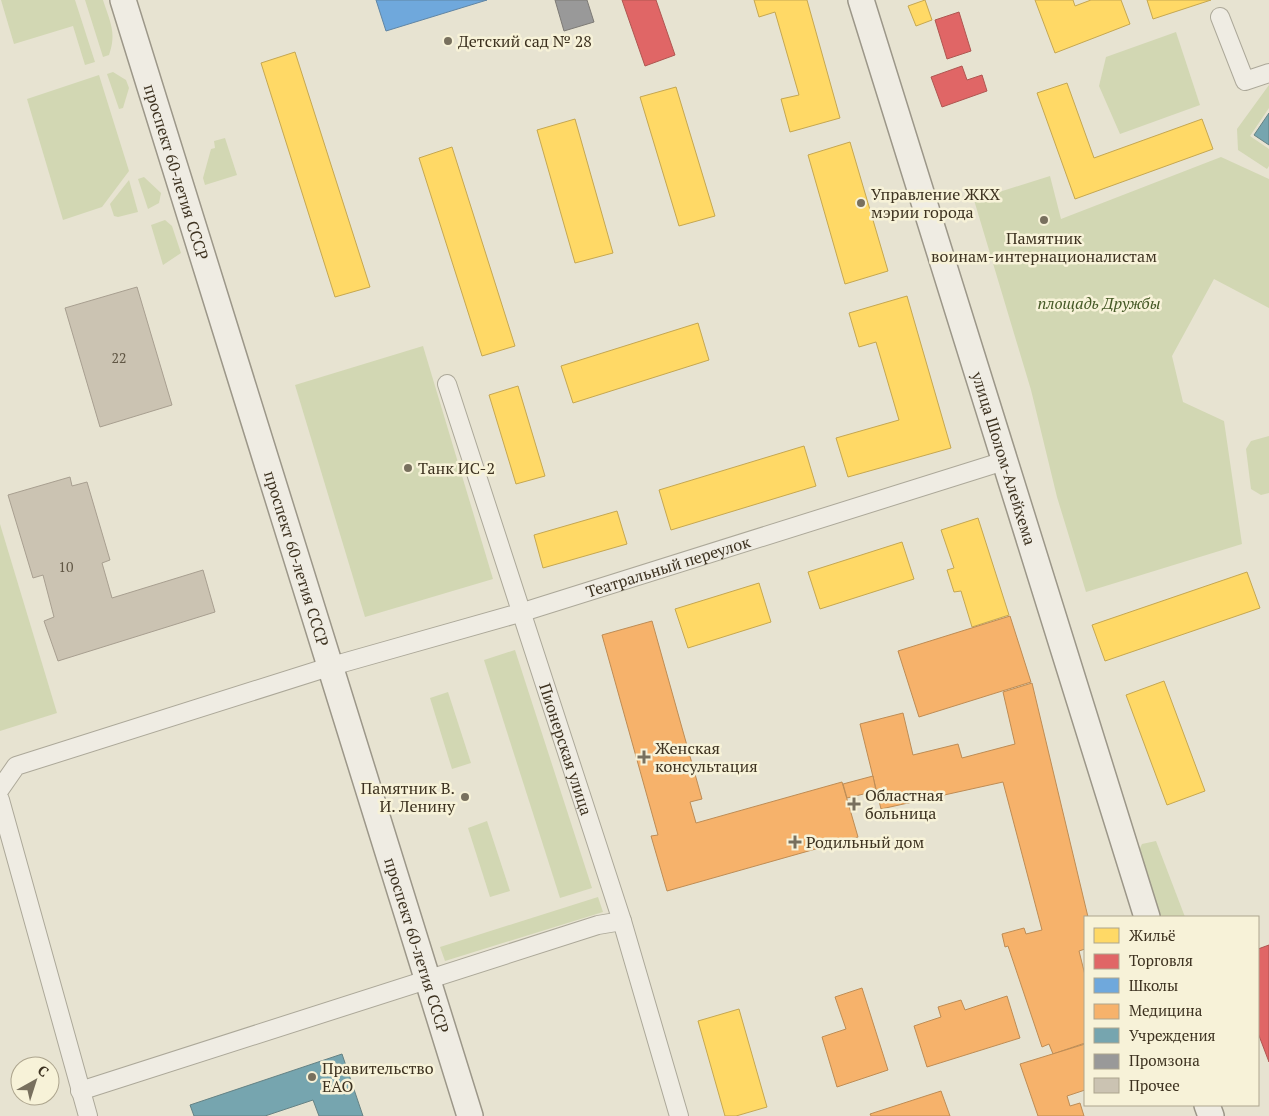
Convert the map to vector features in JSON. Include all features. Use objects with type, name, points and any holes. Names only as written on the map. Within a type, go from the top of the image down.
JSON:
[{"type":"main road","name":"проспект 60-летия СССР","points":[[124,0],[470,1116]]},
{"type":"main road","name":"улица Шолом-Алейхема","points":[[861,0],[1147,916]]},
{"type":"street","points":[[1220,17],[1245,81],[1269,73]]},
{"type":"street","name":"Пионерская улица","points":[[447,384],[523,612],[622,921],[679,1116]]},
{"type":"street","name":"Театральный переулок","points":[[0,789],[16,766],[332,666],[523,612],[1004,461]]},
{"type":"street","points":[[0,800],[88,1116]]},
{"type":"street","points":[[80,1091],[598,925],[622,921]]},
{"type":"green space","points":[[1,0],[75,0],[95,62],[85,65],[73,26],[14,44]]},
{"type":"green space","points":[[85,0],[103,0],[112,34],[109,55],[103,57]]},
{"type":"green space","points":[[1176,32],[1200,105],[1120,134],[1099,86],[1106,57]]},
{"type":"green space","points":[[113,72],[126,80],[129,88],[123,108],[119,109],[107,74]]},
{"type":"green space","points":[[99,75],[129,171],[102,207],[63,220],[27,99]]},
{"type":"green space","points":[[1269,85],[1269,108],[1250,136],[1269,149],[1269,166],[1267,169],[1238,150],[1237,129]]},
{"type":"green space","points":[[225,138],[237,175],[205,185],[203,178],[211,149],[215,148],[214,141]]},
{"type":"green space","name":"площадь Дружбы","points":[[1221,157],[1269,179],[1269,308],[1214,279],[1172,356],[1183,402],[1224,421],[1242,544],[1086,592],[1057,497],[1031,390],[974,200],[1050,176],[1061,219]]},
{"type":"green space","points":[[144,177],[161,193],[159,203],[148,209],[138,179]]},
{"type":"green space","points":[[129,180],[138,212],[118,217],[114,216],[110,204]]},
{"type":"green space","points":[[165,220],[172,226],[181,253],[163,265],[151,225]]},
{"type":"green space","points":[[423,346],[493,579],[365,617],[295,385]]},
{"type":"green space","points":[[1269,436],[1269,493],[1261,495],[1251,489],[1246,449],[1251,441]]},
{"type":"green space","points":[[0,524],[57,713],[0,731]]},
{"type":"green space","points":[[515,650],[592,888],[560,898],[484,660]]},
{"type":"green space","points":[[448,692],[471,763],[452,769],[430,698]]},
{"type":"green space","points":[[487,821],[510,891],[490,897],[468,828]]},
{"type":"green space","points":[[1156,841],[1185,916],[1160,916],[1139,850],[1142,844]]},
{"type":"green space","points":[[598,897],[603,912],[445,961],[440,947]]},
{"type":"building: Жильё","points":[[754,0],[807,0],[840,118],[790,132],[781,99],[799,95],[775,12],[759,17]]},
{"type":"building: Жильё","points":[[925,0],[932,20],[916,26],[908,6]]},
{"type":"building: Жильё","points":[[1035,0],[1073,0],[1075,6],[1091,0],[1121,0],[1130,24],[1055,53]]},
{"type":"building: Жильё","points":[[1147,0],[1211,0],[1153,19]]},
{"type":"building: Жильё","points":[[295,52],[370,287],[335,297],[261,63]]},
{"type":"building: Жильё","points":[[1067,83],[1094,158],[1202,119],[1213,149],[1075,199],[1037,93]]},
{"type":"building: Жильё","points":[[676,87],[715,216],[679,226],[640,97]]},
{"type":"building: Жильё","points":[[575,119],[613,253],[575,263],[537,130]]},
{"type":"building: Жильё","points":[[850,142],[888,271],[845,284],[808,155]]},
{"type":"building: Жильё","points":[[452,147],[515,346],[482,356],[419,158]]},
{"type":"building: Жильё","points":[[907,296],[951,448],[848,477],[836,438],[899,420],[876,342],[859,347],[849,313]]},
{"type":"building: Жильё","points":[[698,323],[709,360],[573,403],[561,366]]},
{"type":"building: Жильё","points":[[518,386],[545,476],[516,484],[489,395]]},
{"type":"building: Жильё","points":[[804,446],[816,486],[671,530],[659,490]]},
{"type":"building: Жильё","points":[[617,511],[627,544],[543,568],[534,535]]},
{"type":"building: Жильё","points":[[978,518],[1009,615],[972,627],[961,591],[954,592],[947,570],[954,568],[941,530]]},
{"type":"building: Жильё","points":[[902,542],[914,579],[820,609],[808,572]]},
{"type":"building: Жильё","points":[[1247,572],[1260,608],[1105,661],[1092,625]]},
{"type":"building: Жильё","points":[[759,583],[771,622],[688,648],[675,609]]},
{"type":"building: Жильё","points":[[1164,681],[1205,791],[1167,805],[1126,695]]},
{"type":"building: Жильё","points":[[739,1009],[767,1107],[736,1116],[725,1116],[698,1021]]},
{"type":"building: Торговля","points":[[622,0],[656,0],[675,55],[645,66]]},
{"type":"building: Торговля","points":[[959,12],[971,51],[947,59],[935,20]]},
{"type":"building: Торговля","points":[[962,66],[967,80],[982,75],[987,91],[942,107],[931,77]]},
{"type":"building: Торговля","points":[[1269,945],[1269,1062],[1259,1036],[1259,949]]},
{"type":"building: Школы","points":[[376,0],[487,0],[386,31]]},
{"type":"building: Медицина","points":[[1010,616],[1031,682],[919,717],[898,651]]},
{"type":"building: Медицина","points":[[652,621],[702,799],[690,802],[696,823],[842,782],[858,837],[667,891],[651,836],[658,835],[602,635]]},
{"type":"building: Медицина","points":[[1032,683],[1088,916],[1084,916],[1084,949],[1079,951],[1084,971],[1084,1043],[1053,1054],[1049,1044],[1042,1047],[1008,946],[1005,947],[1002,934],[1024,928],[1026,934],[1042,930],[1003,782],[881,809],[860,724],[903,713],[913,755],[958,744],[962,758],[1015,744],[1003,692]]},
{"type":"building: Медицина","points":[[873,776],[876,791],[847,798],[843,784]]},
{"type":"building: Медицина","points":[[862,988],[888,1070],[837,1087],[822,1037],[846,1029],[835,997]]},
{"type":"building: Медицина","points":[[1007,996],[1020,1038],[927,1067],[914,1026],[941,1017],[938,1007],[961,1000],[965,1010]]},
{"type":"building: Медицина","points":[[1084,1044],[1084,1090],[1067,1096],[1070,1106],[1080,1103],[1084,1116],[1038,1116],[1020,1064]]},
{"type":"building: Медицина","points":[[941,1091],[950,1116],[871,1116],[870,1114]]},
{"type":"building: Учреждения","points":[[1269,113],[1269,145],[1254,135]]},
{"type":"building: Учреждения","name":"Правительство ЕАО","points":[[342,1054],[363,1116],[319,1116],[313,1100],[265,1116],[194,1116],[190,1105]]},
{"type":"building: Промзона","points":[[555,0],[587,0],[594,22],[564,31]]},
{"type":"building: Прочее","points":[[137,287],[172,405],[100,427],[65,308]]},
{"type":"building: Прочее","points":[[70,477],[72,486],[87,482],[110,560],[102,563],[112,598],[203,570],[215,612],[58,661],[44,621],[54,617],[43,575],[33,578],[8,495]]},
{"type":"place","name":"Детский сад № 28","points":[[448,41]]},
{"type":"place","name":"Управление ЖКХ мэрии города","points":[[861,203]]},
{"type":"place","name":"Памятник воинам-интернационалистам","points":[[1044,220]]},
{"type":"place","name":"Танк ИС-2","points":[[408,468]]},
{"type":"place","name":"Женская консультация","points":[[644,757]]},
{"type":"place","name":"Памятник В. И. Ленину","points":[[465,797]]},
{"type":"place","name":"Областная больница","points":[[854,804]]},
{"type":"place","name":"Родильный дом","points":[[795,842]]},
{"type":"place","name":"Правительство ЕАО","points":[[312,1077]]}]
